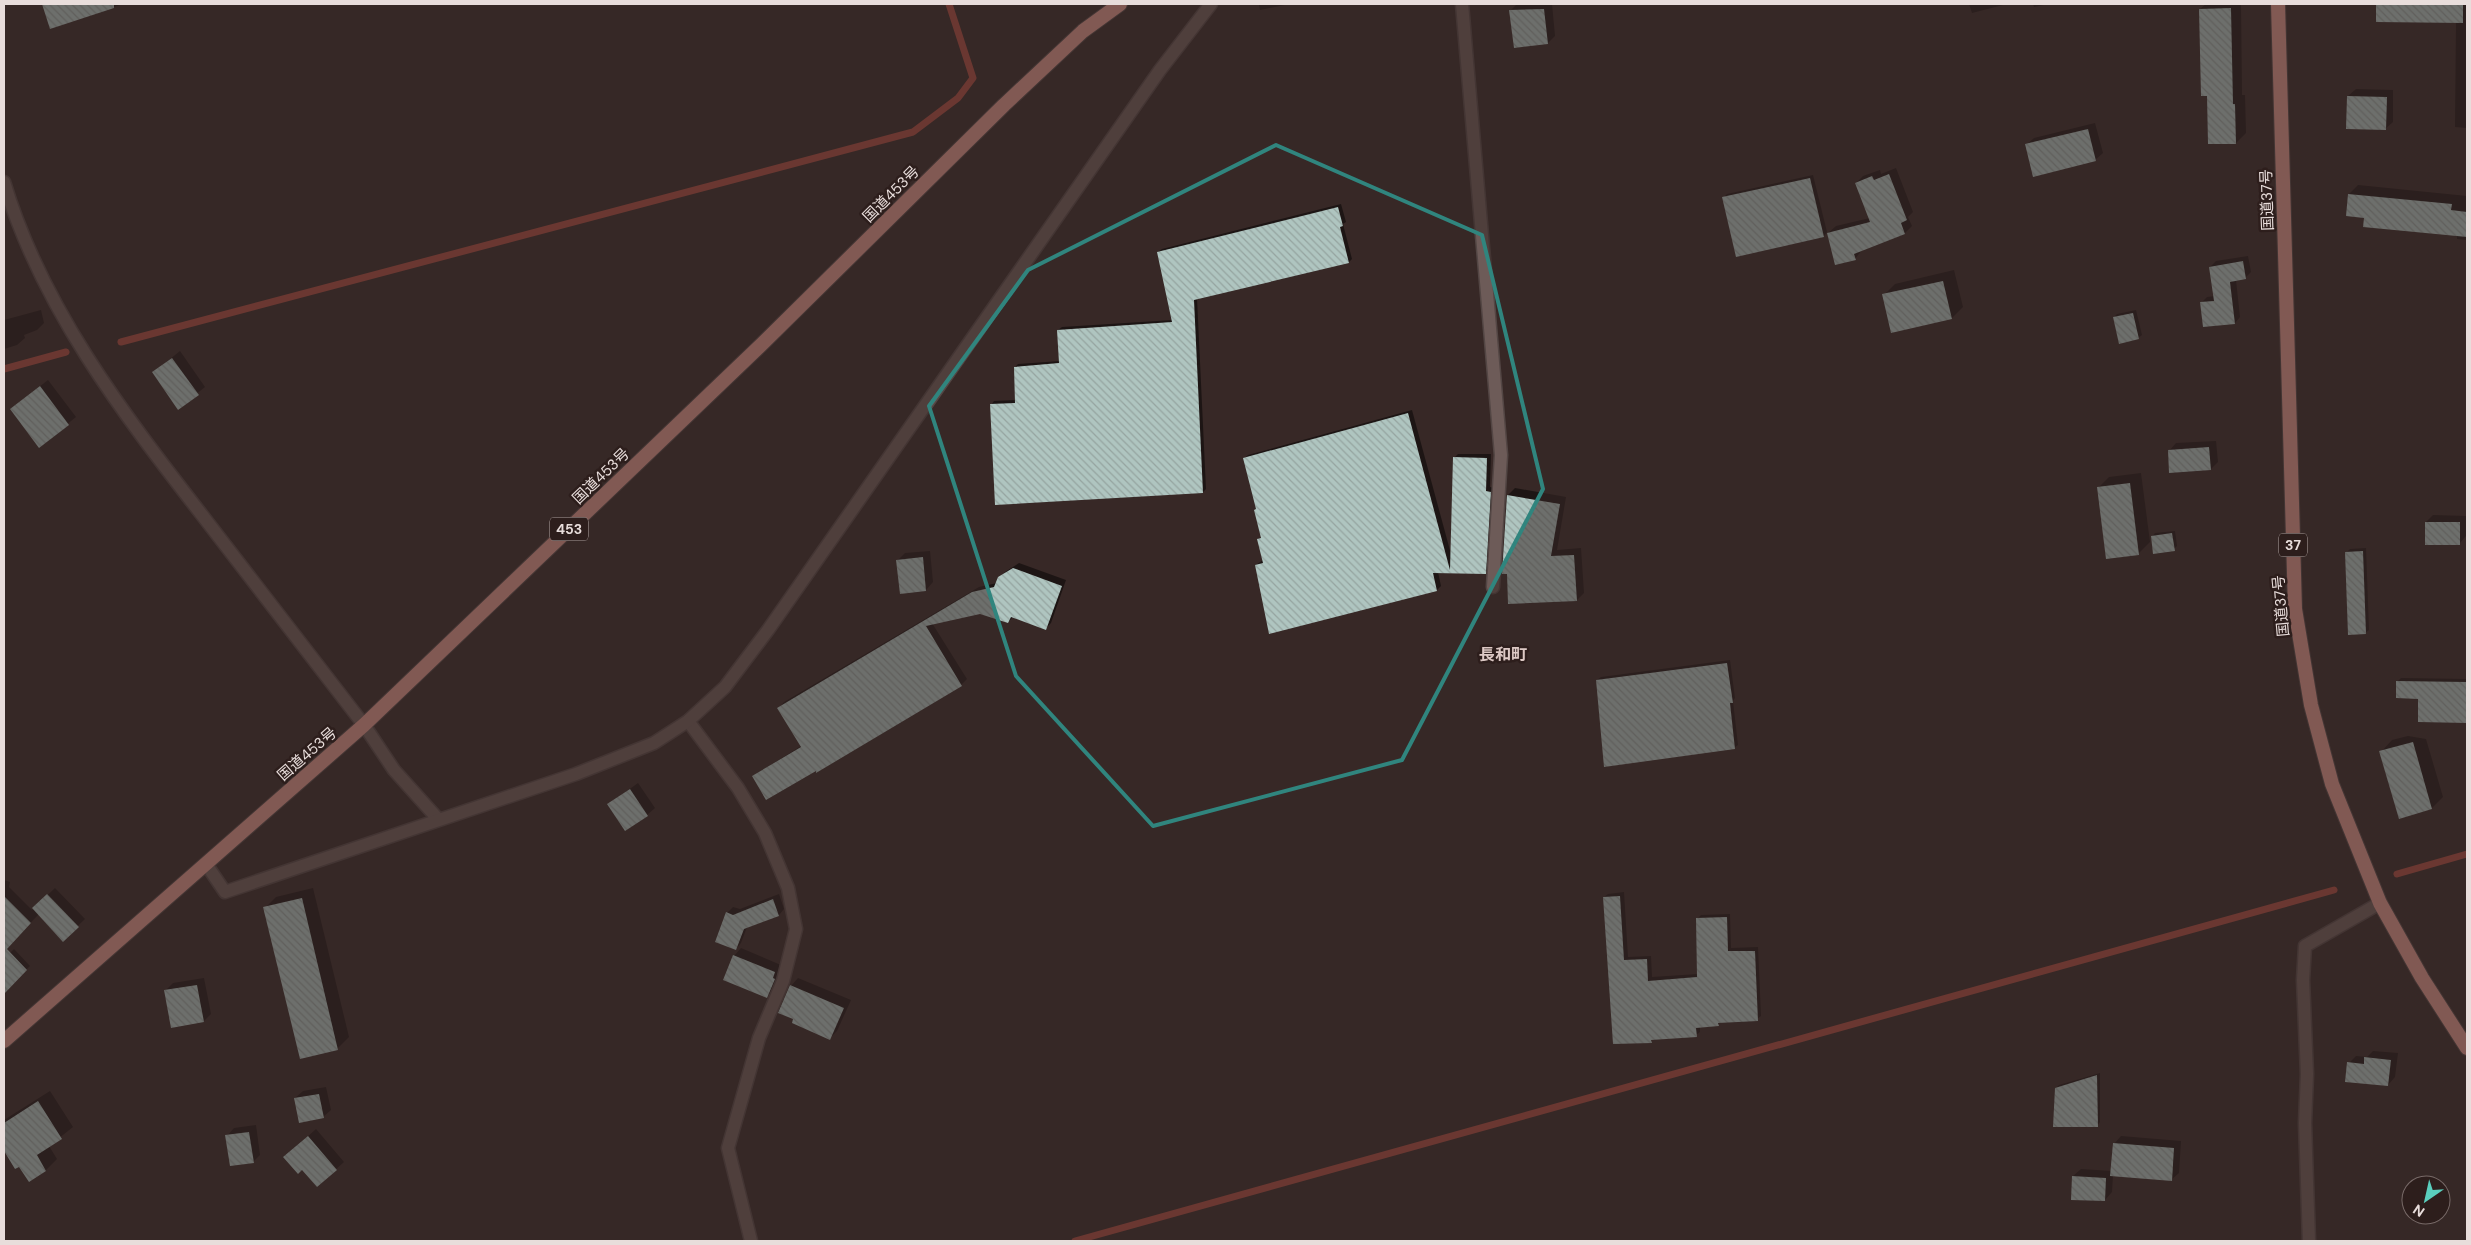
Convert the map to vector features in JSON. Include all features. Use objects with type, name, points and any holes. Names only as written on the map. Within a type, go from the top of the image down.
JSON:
[{"type":"highway","name":"国道453号","points":[[4,1041],[364,725],[762,344],[1004,105],[1084,31],[1120,4]]},
{"type":"highway","name":"国道37号","points":[[2278,4],[2295,609],[2311,706],[2332,784],[2380,902],[2422,978],[2467,1048]]},
{"type":"street","points":[[206,864],[225,892],[576,774],[654,743],[688,721],[725,686],[768,630],[1160,70],[1211,4]]},
{"type":"street","points":[[1462,4],[1501,455],[1493,587]]},
{"type":"street","points":[[4,182],[32,260],[62,317],[96,374],[149,448],[364,725],[394,770],[438,819]]},
{"type":"street","points":[[688,721],[738,788],[765,833],[788,888],[796,929],[783,981],[759,1038],[728,1148],[750,1241]]},
{"type":"street","points":[[2309,1241],[2306,1123],[2307,1074],[2303,980],[2305,946],[2380,902]]},
{"type":"highlighted area","points":[[1276,145],[1482,235],[1543,489],[1402,760],[1153,826],[1016,676],[929,406],[1028,270]]},
{"type":"building","points":[[42,4],[114,4],[114,8],[50,29]]},
{"type":"building","points":[[2376,4],[2463,4],[2463,23],[2376,22]]},
{"type":"building","points":[[2231,8],[2233,104],[2235,104],[2236,144],[2208,144],[2207,96],[2201,96],[2199,9]]},
{"type":"building","points":[[1544,9],[1548,44],[1514,48],[1509,10]]},
{"type":"building","points":[[2347,96],[2387,97],[2386,130],[2346,129]]},
{"type":"building","points":[[2088,129],[2096,161],[2033,177],[2025,144]]},
{"type":"building","points":[[1889,174],[1907,220],[1901,223],[1905,234],[1854,254],[1856,260],[1835,265],[1827,233],[1870,222],[1855,183],[1872,176],[1874,180]]},
{"type":"building","points":[[1810,178],[1824,237],[1736,257],[1722,197]]},
{"type":"building","points":[[2348,194],[2452,204],[2451,210],[2467,212],[2467,237],[2363,227],[2364,218],[2346,216]]},
{"type":"building","points":[[1338,207],[1343,226],[1340,227],[1349,263],[1194,300],[1203,493],[995,505],[990,404],[1015,403],[1014,367],[1059,363],[1057,330],[1172,322],[1157,252]]},
{"type":"building","points":[[2243,261],[2246,279],[2230,282],[2235,324],[2203,327],[2200,302],[2214,301],[2209,267]]},
{"type":"building","points":[[1943,281],[1952,319],[1891,333],[1882,294]]},
{"type":"building","points":[[2133,313],[2139,339],[2119,344],[2113,317]]},
{"type":"building","points":[[172,358],[199,395],[178,410],[152,372]]},
{"type":"building","points":[[40,386],[69,425],[39,448],[10,409]]},
{"type":"building","points":[[1408,413],[1450,570],[1453,457],[1487,458],[1486,491],[1491,492],[1486,574],[1433,573],[1437,591],[1269,634],[1255,565],[1263,563],[1257,539],[1261,538],[1243,458]]},
{"type":"building","points":[[2209,447],[2211,470],[2169,473],[2168,450]]},
{"type":"building","points":[[2130,483],[2139,555],[2106,559],[2097,487]]},
{"type":"building","points":[[1507,495],[1560,504],[1551,556],[1574,555],[1577,601],[1508,604],[1507,574],[1502,574]]},
{"type":"building","points":[[2425,522],[2460,522],[2460,545],[2425,545]]},
{"type":"building","points":[[2172,533],[2175,551],[2153,554],[2151,536]]},
{"type":"building","points":[[2363,551],[2366,634],[2348,635],[2345,552]]},
{"type":"building","points":[[923,557],[926,591],[900,594],[896,560]]},
{"type":"building","points":[[1013,568],[1062,586],[1046,630],[1011,617],[1008,623],[980,614],[926,626],[962,686],[816,773],[816,771],[766,800],[752,776],[801,747],[777,708],[972,592],[994,587],[998,577]]},
{"type":"building","points":[[1727,663],[1733,703],[1730,703],[1735,749],[1604,767],[1596,680]]},
{"type":"building","points":[[2396,681],[2467,682],[2467,723],[2418,722],[2418,699],[2396,698]]},
{"type":"building","points":[[2413,742],[2432,809],[2399,819],[2379,751]]},
{"type":"building","points":[[630,789],[648,816],[625,831],[607,804]]},
{"type":"building","points":[[47,894],[79,927],[63,942],[32,908]]},
{"type":"building","points":[[4,896],[31,923],[7,949],[27,970],[4,994]]},
{"type":"building","points":[[1620,896],[1624,960],[1647,959],[1648,981],[1697,977],[1696,918],[1727,917],[1728,951],[1755,951],[1758,1021],[1718,1023],[1719,1026],[1696,1028],[1697,1037],[1651,1040],[1652,1043],[1613,1044],[1603,897]]},
{"type":"building","points":[[302,898],[338,1050],[300,1059],[263,907]]},
{"type":"building","points":[[773,899],[779,916],[744,929],[736,950],[715,942],[726,912],[733,915]]},
{"type":"building","points":[[733,955],[775,972],[773,978],[775,979],[767,998],[723,980]]},
{"type":"building","points":[[197,985],[204,1022],[171,1028],[164,990]]},
{"type":"building","points":[[790,985],[844,1008],[830,1040],[792,1023],[793,1019],[778,1013]]},
{"type":"building","points":[[2364,1057],[2391,1060],[2388,1086],[2345,1082],[2347,1062],[2364,1064]]},
{"type":"building","points":[[2097,1075],[2098,1127],[2053,1127],[2055,1088]]},
{"type":"building","points":[[319,1094],[324,1118],[299,1123],[294,1098]]},
{"type":"building","points":[[38,1101],[62,1139],[37,1155],[46,1171],[29,1182],[19,1167],[15,1169],[4,1151],[4,1123]]},
{"type":"building","points":[[249,1132],[254,1163],[230,1166],[225,1135]]},
{"type":"building","points":[[308,1136],[337,1170],[317,1187],[302,1170],[298,1174],[283,1157]]},
{"type":"building","points":[[2113,1143],[2174,1148],[2172,1181],[2110,1176]]},
{"type":"building","points":[[2072,1176],[2106,1178],[2105,1201],[2071,1200]]},
{"type":"waterway","points":[[121,342],[913,132],[958,98],[973,78],[949,4]]},
{"type":"waterway","points":[[4,369],[66,352]]},
{"type":"waterway","points":[[2397,874],[2467,854]]},
{"type":"waterway","points":[[1075,1241],[2334,890]]},
{"type":"district","name":"長和町","points":[[1503,654]]}]
